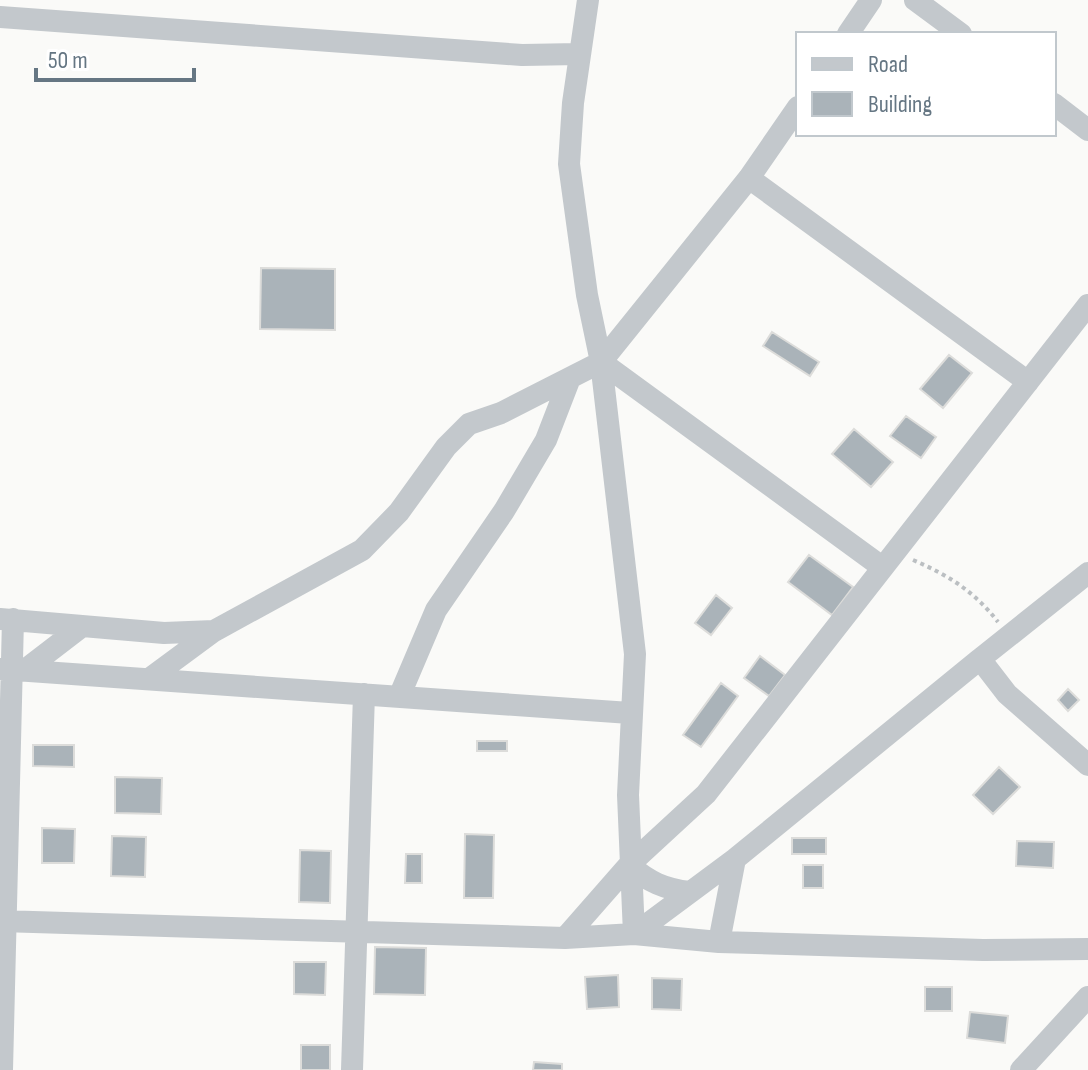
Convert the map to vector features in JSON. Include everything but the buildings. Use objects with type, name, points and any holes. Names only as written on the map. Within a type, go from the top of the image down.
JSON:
[{"type":"street","points":[[588,0],[579,54],[569,164],[587,295],[601,362],[635,654],[630,713],[629,865],[634,934]]},
{"type":"street","points":[[849,32],[871,0]]},
{"type":"street","points":[[915,0],[958,32]]},
{"type":"street","points":[[0,17],[522,55],[579,54]]},
{"type":"street","points":[[1056,106],[1088,130]]},
{"type":"street","points":[[149,679],[214,631],[362,550],[399,512],[446,447],[469,424],[501,413],[601,362],[749,178],[796,110]]},
{"type":"street","points":[[749,178],[1028,382]]},
{"type":"street","points":[[565,938],[629,865],[706,794],[1088,305]]},
{"type":"street","points":[[601,362],[888,560]]},
{"type":"street","points":[[399,697],[436,610],[504,511],[546,440],[570,378]]},
{"type":"street","points":[[634,934],[735,859],[1088,573]]},
{"type":"street","points":[[2,1070],[2,921],[12,670],[6,619],[164,633],[214,631]]},
{"type":"street","points":[[12,670],[81,627]]},
{"type":"street","points":[[980,659],[1007,694],[1085,756]]},
{"type":"street","points":[[12,670],[630,713]]},
{"type":"street","points":[[352,1070],[364,694]]},
{"type":"street","points":[[719,942],[735,859]]},
{"type":"street","points":[[629,865],[648,882],[666,890],[690,892]]},
{"type":"street","points":[[2,921],[565,938],[634,934],[719,942],[983,950],[1088,949]]},
{"type":"street","points":[[1021,1070],[1088,997]]},
{"type":"path","points":[[888,560],[944,574],[978,596],[1009,636]]}]
